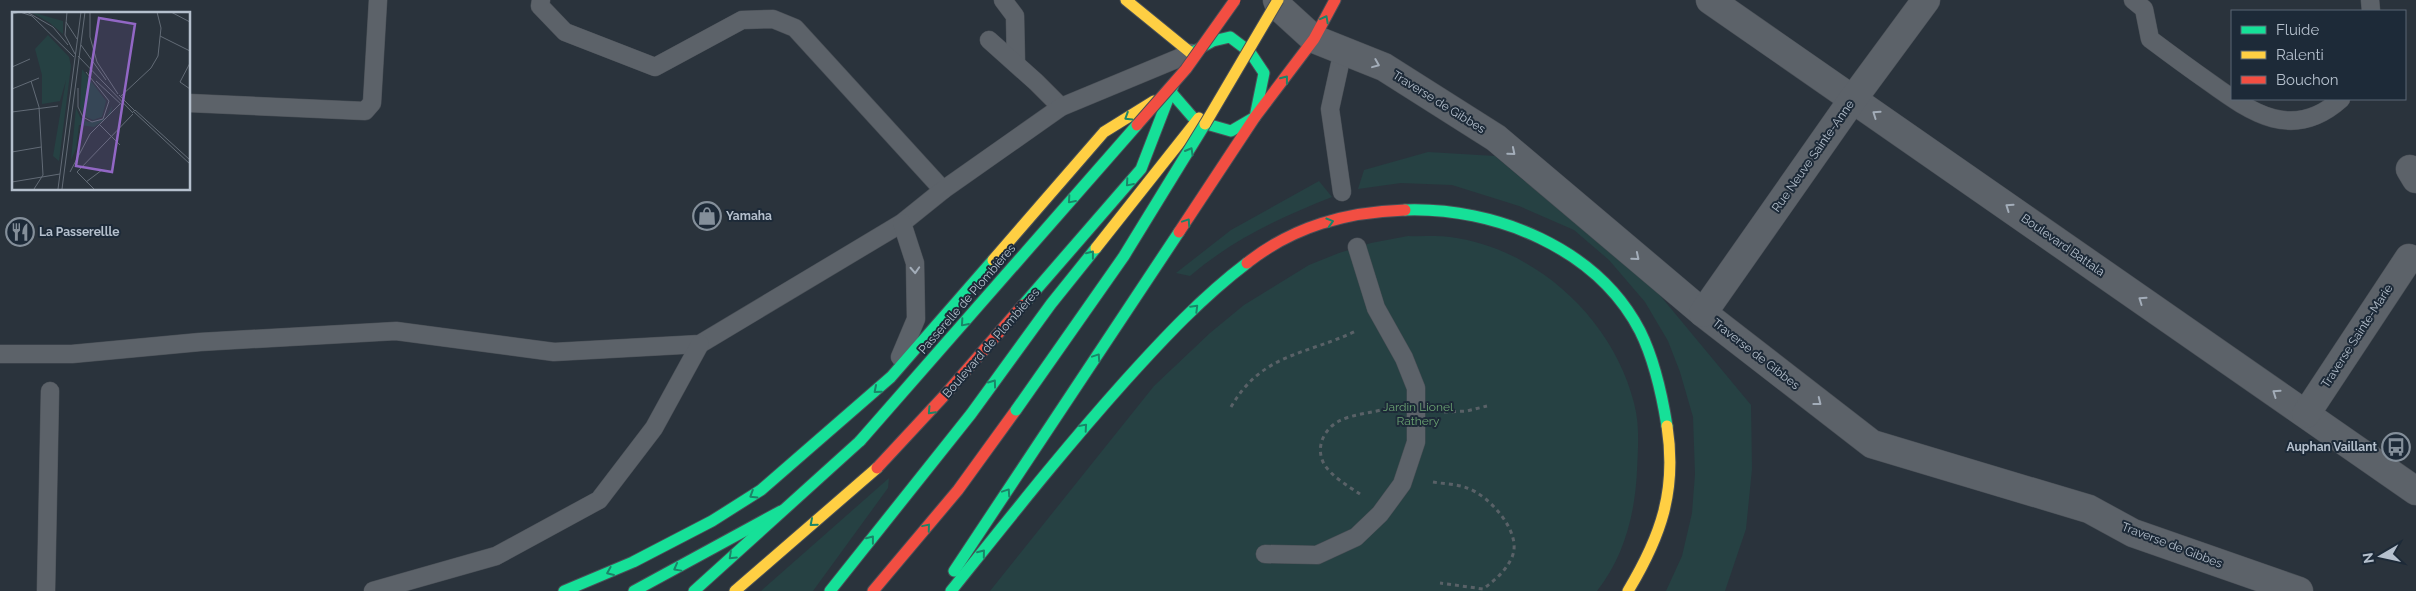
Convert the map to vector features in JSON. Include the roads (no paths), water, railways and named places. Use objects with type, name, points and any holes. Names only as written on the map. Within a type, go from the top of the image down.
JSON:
[{"type":"main road","points":[[564,591],[642,557],[712,520],[761,490],[891,377],[1104,132],[1170,91],[1196,121],[1232,131],[1255,117],[1264,73],[1250,52],[1230,37],[1213,41],[1191,53],[1126,0]]},
{"type":"main road","name":"Boulevard de Plombières","points":[[735,591],[882,463],[956,382],[1141,169],[1170,91],[1191,53],[1226,0]]},
{"type":"main road","name":"Passerelle de Plombières","points":[[694,591],[860,442],[1186,69],[1234,0]]},
{"type":"main road","points":[[940,591],[1255,117],[1314,39],[1335,0]]},
{"type":"main road","points":[[830,591],[970,414],[1051,304],[1250,52],[1280,2]]},
{"type":"main road","points":[[873,591],[958,490],[1124,256],[1280,2]]},
{"type":"main road","points":[[951,591],[1056,459],[1109,398],[1159,343],[1236,270],[1300,231],[1352,215],[1426,210],[1493,220],[1533,234],[1558,247],[1591,270],[1615,295],[1639,329],[1663,404],[1669,444],[1670,485],[1662,521],[1648,557],[1628,591]]},
{"type":"main road","points":[[634,591],[781,511]]},
{"type":"street","name":"Boulevard Battala","points":[[1710,0],[2416,491]]},
{"type":"street","name":"Rue Neuve Sainte-Anne","points":[[1703,313],[1853,99],[1926,0]]},
{"type":"street","name":"Traverse de Gibbes","points":[[1280,2],[1314,39],[1384,68],[1496,138],[1703,313],[1872,444],[2089,509],[2133,533],[2299,591]]},
{"type":"street","name":"Traverse Sainte-Marie","points":[[2306,414],[2409,258]]},
{"type":"lane","points":[[190,103],[365,111],[372,104],[378,0]]},
{"type":"lane","points":[[541,0],[540,6],[565,32],[655,67],[742,20],[772,19],[795,28],[944,190]]},
{"type":"lane","points":[[1003,0],[1015,16],[1016,64]]},
{"type":"lane","points":[[2133,0],[2144,9],[2150,39],[2231,98]]},
{"type":"lane","points":[[989,40],[1061,107]]},
{"type":"lane","points":[[1342,192],[1330,109],[1343,50]]},
{"type":"lane","points":[[0,354],[72,354],[200,342],[396,331],[554,352],[700,344],[902,223],[944,190],[1061,107],[1191,53]]},
{"type":"lane","points":[[2233,100],[2244,108],[2265,116],[2289,121],[2312,118],[2339,100]]},
{"type":"lane","points":[[891,377],[916,319],[915,263],[902,223]]},
{"type":"lane","points":[[1265,554],[1317,555],[1356,537],[1384,509],[1402,484],[1416,442],[1416,388],[1404,358],[1376,308],[1357,247]]},
{"type":"lane","points":[[373,591],[496,556],[599,500],[654,428],[700,344]]},
{"type":"lane","points":[[46,591],[50,391]]},
{"type":"place","name":"Yamaha","points":[[707,216]]},
{"type":"place","name":"La Passerellle","points":[[20,232]]},
{"type":"place","name":"Auphan Vaillant","points":[[2396,447]]},
{"type":"park label","name":"Jardin Lionel Rathery","points":[[1418,414]]}]
